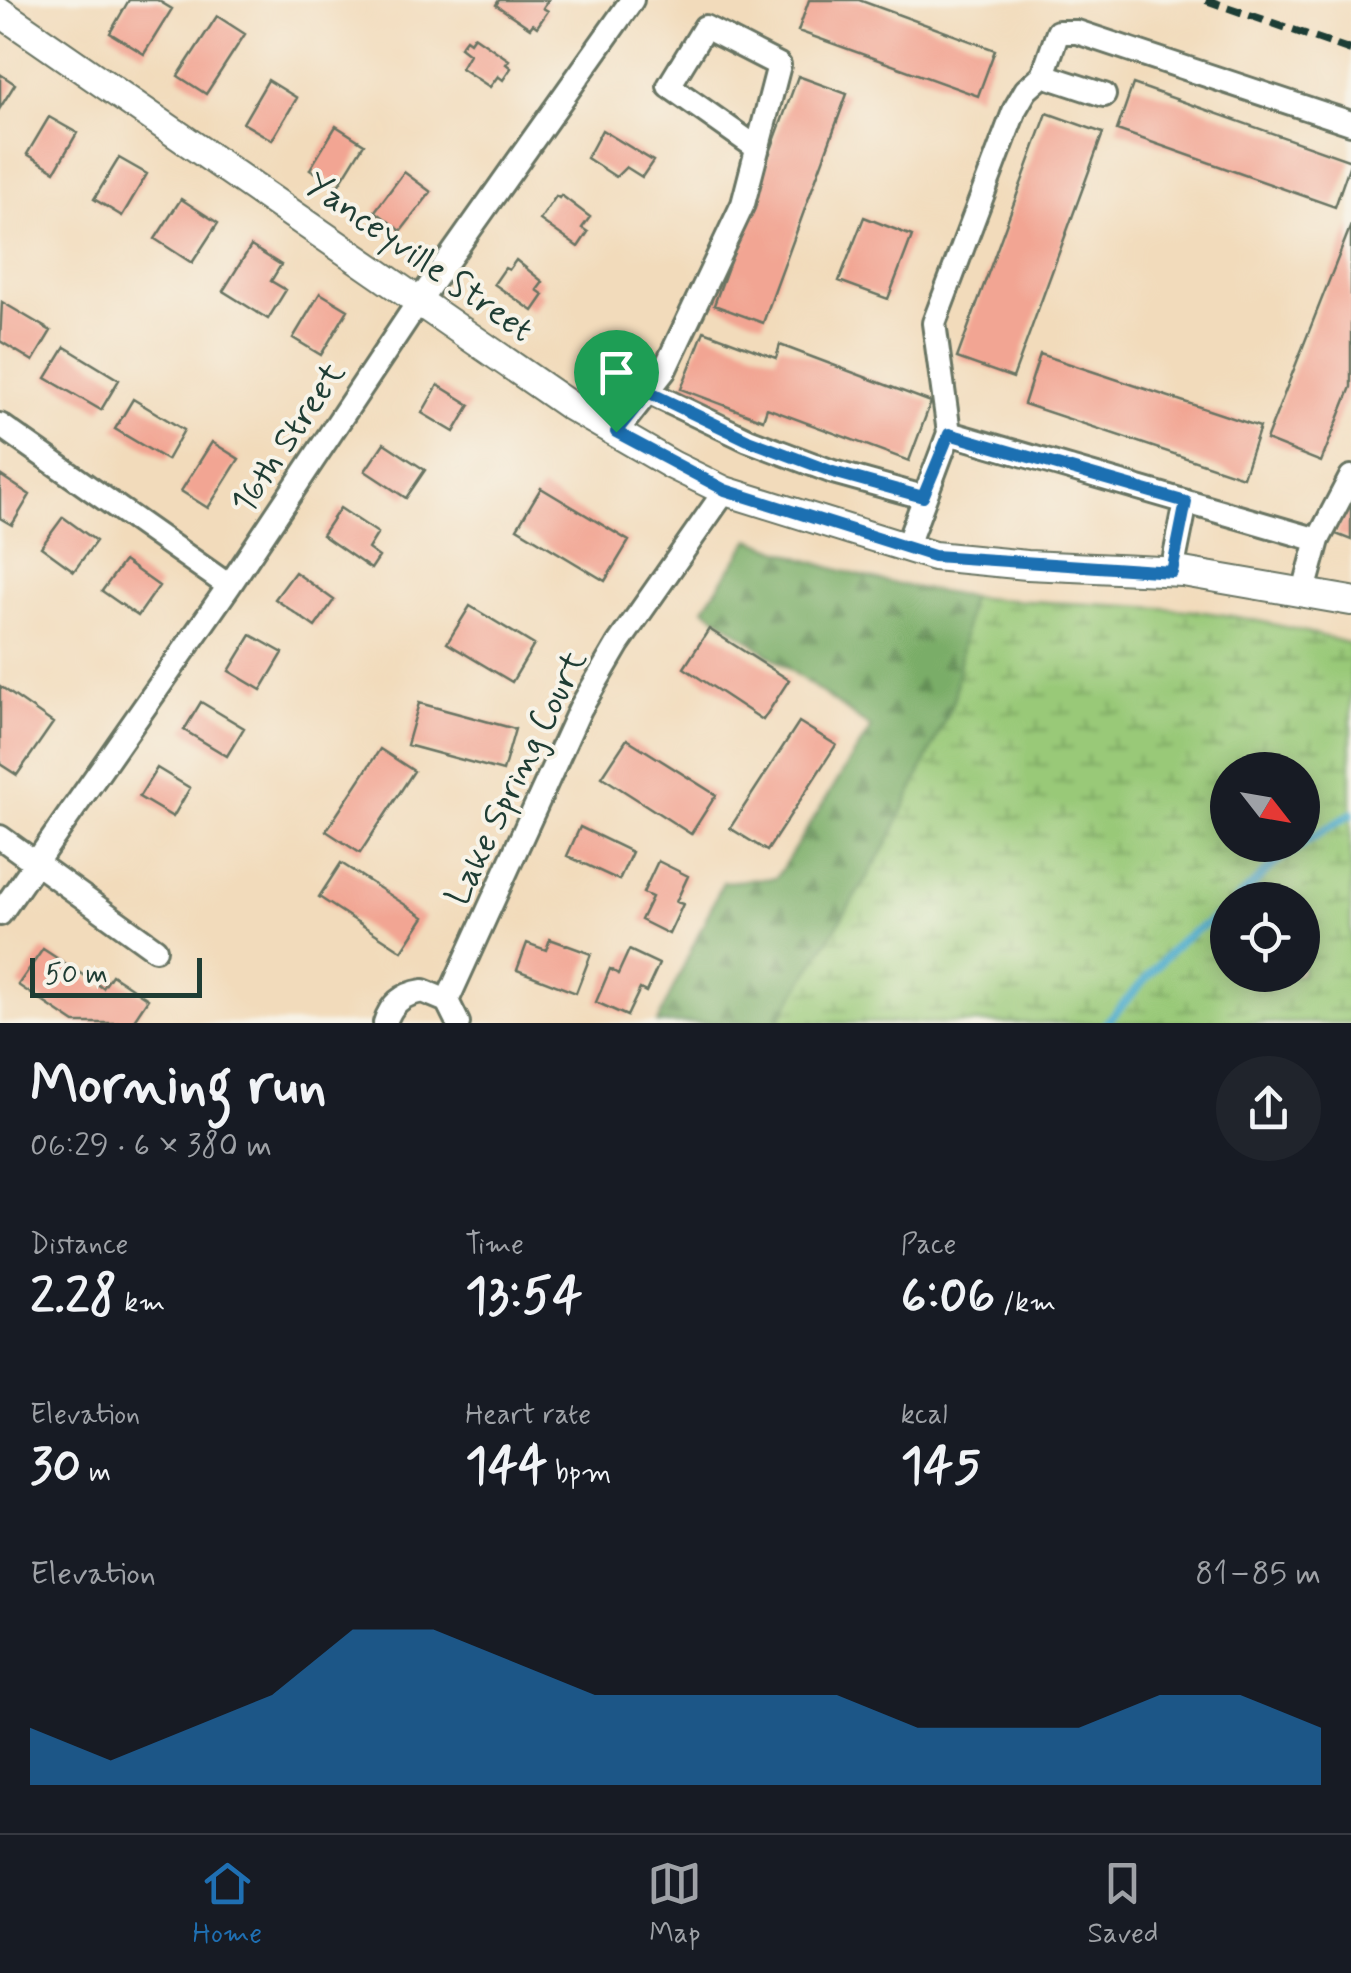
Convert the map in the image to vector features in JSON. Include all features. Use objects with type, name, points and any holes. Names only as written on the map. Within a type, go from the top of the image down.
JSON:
[{"type":"main road","name":"Yanceyville Street","points":[[0,12],[570,406],[725,490],[934,556],[1172,572],[1351,601]]},
{"type":"street","name":"16th Street","points":[[0,914],[228,586],[419,301],[632,0]]},
{"type":"street","points":[[616,432],[664,371],[743,204],[779,65],[705,27],[669,86],[757,148]]},
{"type":"street","points":[[906,548],[949,434],[934,323],[1015,109],[1026,90],[1043,75],[1058,32],[1076,32],[1351,123]]},
{"type":"street","points":[[1043,75],[1104,94]]},
{"type":"street","points":[[648,392],[765,446],[833,472],[923,497]]},
{"type":"street","points":[[0,426],[228,586]]},
{"type":"street","points":[[949,434],[1318,540]]},
{"type":"street","points":[[1304,591],[1318,540],[1351,477]]},
{"type":"street","name":"Lake Spring Court","points":[[446,1001],[580,709],[618,644],[725,490]]},
{"type":"street","points":[[1172,572],[1186,502]]},
{"type":"street","points":[[0,837],[155,949]]},
{"type":"street","points":[[385,1023],[390,1008],[411,993],[423,991],[446,1001],[458,1023]]},
{"type":"green space","points":[[750,539],[858,575],[970,597],[954,700],[887,845],[777,1023],[657,1023],[723,882],[776,878],[871,728],[704,608]]},
{"type":"green space","points":[[970,597],[1206,612],[1351,644],[1351,1023],[777,1023],[887,845],[954,700]]},
{"type":"building","points":[[129,0],[157,0],[172,9],[144,54],[110,33]]},
{"type":"building","points":[[499,0],[548,0],[543,8],[548,11],[537,27],[533,24],[530,28],[496,5]]},
{"type":"building","points":[[809,0],[859,0],[995,50],[978,96],[798,31]]},
{"type":"building","points":[[217,16],[245,34],[206,94],[178,76]]},
{"type":"building","points":[[474,36],[509,60],[506,64],[511,68],[503,80],[498,76],[490,87],[461,68],[469,54],[460,47]]},
{"type":"building","points":[[0,74],[15,84],[0,108]]},
{"type":"building","points":[[798,76],[847,94],[763,323],[714,305]]},
{"type":"building","points":[[268,80],[297,98],[272,140],[243,123]]},
{"type":"building","points":[[1133,84],[1351,161],[1335,207],[1117,130]]},
{"type":"building","points":[[1047,113],[1103,133],[1013,378],[957,358]]},
{"type":"building","points":[[49,117],[77,133],[55,171],[27,154]]},
{"type":"building","points":[[336,126],[364,144],[338,186],[310,169]]},
{"type":"building","points":[[602,130],[653,161],[642,177],[626,167],[616,177],[587,158]]},
{"type":"building","points":[[119,158],[147,174],[122,216],[94,199]]},
{"type":"building","points":[[404,172],[431,192],[401,231],[375,211]]},
{"type":"building","points":[[561,195],[590,217],[582,228],[588,232],[578,247],[540,220],[556,196]]},
{"type":"building","points":[[181,199],[218,223],[192,263],[155,239]]},
{"type":"building","points":[[864,217],[912,236],[888,299],[839,281]]},
{"type":"building","points":[[1351,225],[1351,387],[1321,462],[1266,440]]},
{"type":"building","points":[[251,246],[281,265],[271,281],[286,290],[268,319],[223,291]]},
{"type":"building","points":[[516,260],[543,282],[537,290],[544,295],[533,311],[494,284]]},
{"type":"building","points":[[320,293],[348,310],[321,355],[293,338]]},
{"type":"building","points":[[2,302],[51,331],[33,361],[0,341]]},
{"type":"building","points":[[704,331],[776,358],[780,345],[931,402],[909,461],[767,408],[763,420],[681,389]]},
{"type":"building","points":[[65,347],[119,380],[101,410],[46,378]]},
{"type":"building","points":[[1040,354],[1260,427],[1243,477],[1024,404]]},
{"type":"building","points":[[438,385],[470,405],[454,432],[422,413]]},
{"type":"building","points":[[133,399],[184,430],[167,460],[115,429]]},
{"type":"building","points":[[212,442],[239,459],[208,508],[181,491]]},
{"type":"building","points":[[384,443],[425,470],[406,498],[365,471]]},
{"type":"building","points":[[0,475],[30,495],[12,525],[0,518]]},
{"type":"building","points":[[541,488],[629,541],[605,581],[517,528]]},
{"type":"building","points":[[1351,496],[1351,540],[1336,534]]},
{"type":"building","points":[[340,508],[378,533],[368,549],[379,557],[371,569],[322,535]]},
{"type":"building","points":[[63,517],[96,541],[74,571],[41,547]]},
{"type":"building","points":[[124,561],[159,586],[138,616],[102,591]]},
{"type":"building","points":[[295,572],[334,600],[315,627],[275,599]]},
{"type":"building","points":[[470,606],[534,645],[512,682],[447,643]]},
{"type":"building","points":[[709,629],[789,680],[763,720],[684,668]]},
{"type":"building","points":[[251,635],[283,653],[261,690],[229,671]]},
{"type":"building","points":[[0,686],[53,723],[17,775],[0,764]]},
{"type":"building","points":[[201,702],[244,728],[227,756],[184,730]]},
{"type":"building","points":[[419,703],[515,729],[503,771],[407,745]]},
{"type":"building","points":[[799,722],[836,745],[767,851],[730,828]]},
{"type":"building","points":[[627,739],[716,795],[691,834],[602,777]]},
{"type":"building","points":[[380,749],[414,771],[360,853],[326,831]]},
{"type":"building","points":[[157,768],[190,788],[173,817],[139,797]]},
{"type":"building","points":[[580,827],[632,852],[619,880],[567,856]]},
{"type":"building","points":[[658,861],[688,876],[676,902],[683,904],[669,934],[641,920],[652,897],[643,893]]},
{"type":"building","points":[[341,863],[424,917],[402,951],[319,897]]},
{"type":"building","points":[[550,939],[591,954],[576,993],[517,970],[527,943],[546,950]]},
{"type":"building","points":[[43,949],[103,988],[112,975],[148,999],[132,1023],[75,1023],[18,985]]},
{"type":"building","points":[[629,950],[659,964],[646,992],[640,989],[627,1016],[596,1002],[610,969],[618,974]]},
{"type":"waterway","points":[[1320,833],[1351,814]]},
{"type":"waterway","points":[[1256,882],[1277,862]]},
{"type":"waterway","points":[[1106,1023],[1180,941],[1210,921]]},
{"type":"railway","points":[[1206,0],[1351,50]]},
{"type":"route","points":[[648,392],[748,440],[833,472],[923,497],[949,434],[1186,502],[1172,572],[934,556],[725,490],[616,432],[648,392]]}]
